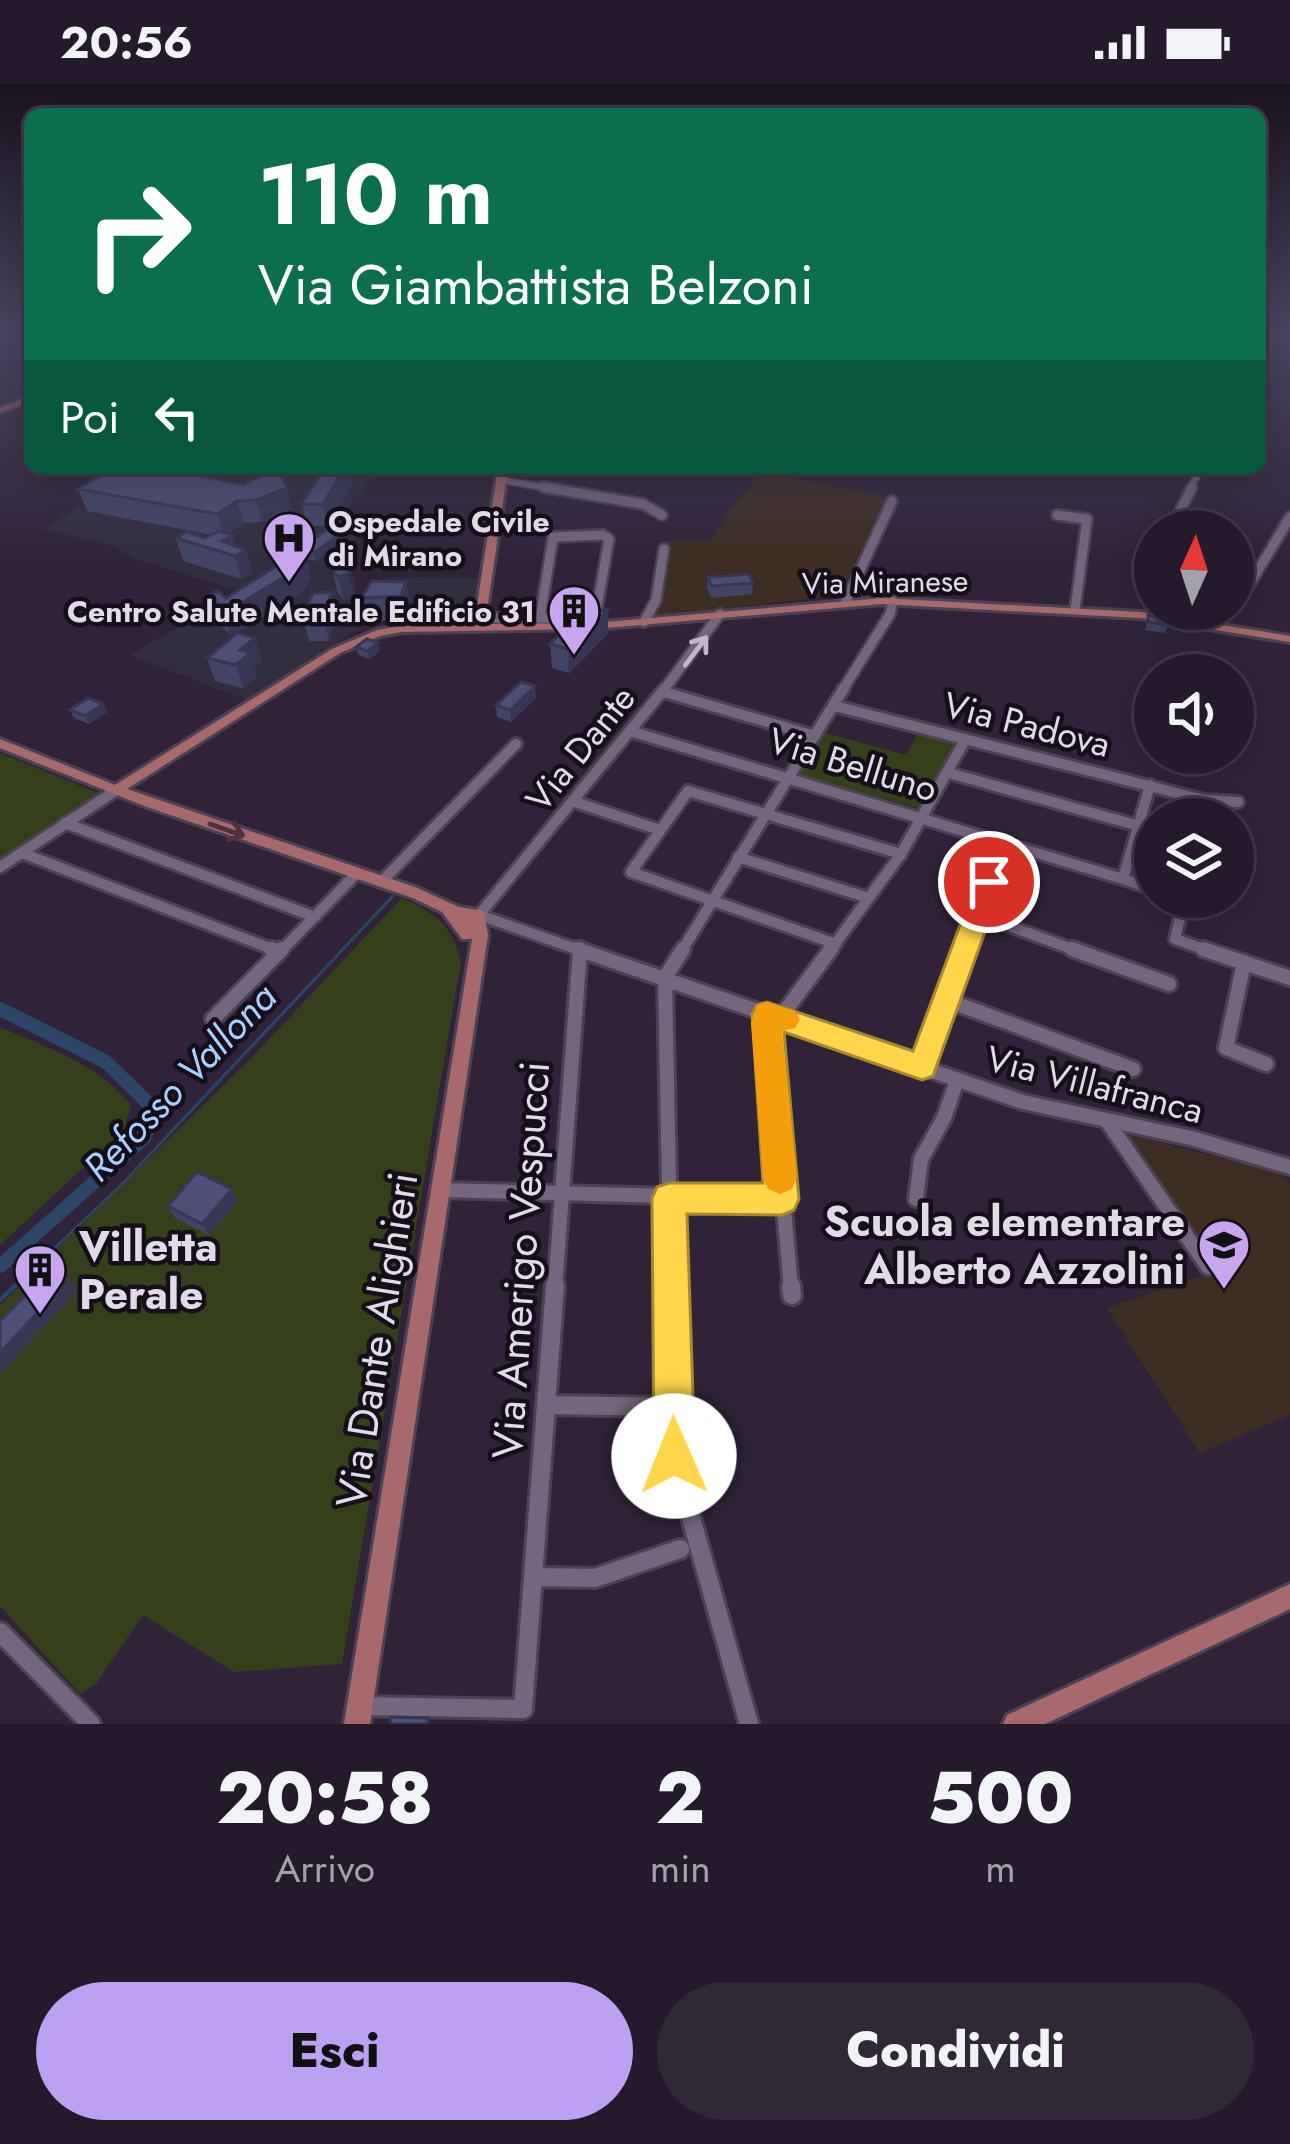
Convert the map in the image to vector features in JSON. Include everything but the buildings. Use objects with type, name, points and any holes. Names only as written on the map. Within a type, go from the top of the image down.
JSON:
[{"type":"main road","points":[[118,789],[364,637],[401,628],[480,622],[502,474]]},
{"type":"main road","name":"Via Miranese","points":[[480,622],[644,622],[846,601],[1134,616]]},
{"type":"main road","name":"Via Miranese","points":[[1238,630],[1290,639]]},
{"type":"main road","name":"Via Villafranca","points":[[0,743],[433,898],[470,916],[485,910]]},
{"type":"main road","points":[[433,898],[467,935],[485,910]]},
{"type":"main road","name":"Via Dante Alighieri","points":[[358,1715],[485,910]]},
{"type":"main road","name":"Via Dante Alighieri","points":[[467,935],[473,968]]},
{"type":"main road","points":[[1016,1724],[1064,1714],[1290,1596]]},
{"type":"street","points":[[502,474],[643,504],[662,515]]},
{"type":"street","points":[[1181,510],[1199,474]]},
{"type":"street","points":[[846,601],[892,501]]},
{"type":"street","points":[[1057,515],[1087,519],[1076,610]]},
{"type":"street","points":[[1254,577],[1290,517]]},
{"type":"street","points":[[540,618],[555,536],[609,538],[594,622]]},
{"type":"street","points":[[644,622],[656,600],[664,549]]},
{"type":"street","points":[[748,1724],[674,1456],[665,979],[835,706],[893,601]]},
{"type":"street","name":"Via Dante","points":[[485,910],[633,732],[720,614]]},
{"type":"street","name":"Via Miranese","points":[[480,622],[540,618],[594,622]]},
{"type":"street","points":[[664,692],[815,736]]},
{"type":"street","name":"Via Padova","points":[[835,706],[1197,798]]},
{"type":"street","name":"Via Belluno","points":[[633,732],[1134,883]]},
{"type":"street","points":[[792,1294],[782,1199],[774,1016],[836,944],[901,854],[965,740]]},
{"type":"street","points":[[381,882],[516,744]]},
{"type":"street","name":"Via Padova","points":[[949,773],[1134,825]]},
{"type":"street","points":[[1147,798],[1150,785]]},
{"type":"street","points":[[0,867],[118,789]]},
{"type":"street","points":[[836,944],[631,872],[688,791],[901,854]]},
{"type":"street","points":[[575,802],[660,830]]},
{"type":"street","points":[[65,823],[314,917]]},
{"type":"street","points":[[1123,879],[1134,843]]},
{"type":"street","points":[[22,853],[277,951]]},
{"type":"street","points":[[738,856],[869,898]]},
{"type":"street","points":[[213,1018],[357,873]]},
{"type":"street","points":[[922,1067],[989,882]]},
{"type":"street","name":"Via Villafranca","points":[[485,910],[665,979],[1050,1109],[1191,1138],[1290,1167]]},
{"type":"street","points":[[977,914],[1169,984]]},
{"type":"street","points":[[1179,918],[1174,939],[1290,978]]},
{"type":"street","name":"Via Amerigo Vespucci","points":[[358,1715],[523,1709],[580,949]]},
{"type":"street","points":[[1244,962],[1226,1048],[1266,1064]]},
{"type":"street","points":[[944,999],[1133,1069]]},
{"type":"street","points":[[916,1199],[921,1159],[944,1118],[958,1079]]},
{"type":"street","points":[[1107,1120],[1208,1267]]},
{"type":"street","points":[[439,1190],[782,1199]]},
{"type":"street","points":[[547,1405],[674,1407]]},
{"type":"street","points":[[533,1577],[595,1578],[680,1549]]},
{"type":"street","points":[[0,1632],[91,1724]]},
{"type":"shaded area","name":"Ospedale Civile di Mirano","points":[[135,474],[367,474],[374,478],[359,490],[362,496],[354,497],[337,532],[356,537],[337,555],[329,576],[354,576],[357,596],[380,593],[387,577],[481,578],[474,621],[369,621],[247,700],[129,655],[241,591],[135,559],[114,546],[42,529]]},
{"type":"shaded area","points":[[761,474],[890,497],[841,595],[651,617],[671,549],[662,547],[662,541],[709,541],[723,517]]},
{"type":"shaded area","name":"Scuola elementare Alberto Azzolini","points":[[1100,1128],[1279,1172],[1290,1184],[1290,1415],[1200,1453],[1107,1308],[1207,1274]]},
{"type":"green space","points":[[919,732],[958,742],[921,809],[798,774],[826,733],[906,755]]},
{"type":"green space","points":[[0,753],[98,793],[0,862]]},
{"type":"green space","points":[[402,898],[441,922],[461,962],[342,1664],[234,1672],[143,1615],[95,1685],[80,1694],[0,1606],[0,1305],[250,1059]]},
{"type":"green space","points":[[0,1027],[87,1067],[131,1105],[125,1129],[0,1245]]},
{"type":"waterway","name":"Refosso Vallona","points":[[0,750],[103,790]]},
{"type":"waterway","name":"Refosso Vallona","points":[[12,1289],[124,1182],[393,896]]},
{"type":"waterway","points":[[0,1009],[106,1062],[156,1111],[144,1138],[0,1266]]},
{"type":"waterway","name":"Refosso Vallona","points":[[0,1300],[15,1286]]},
{"type":"slow traffic","points":[[780,1178],[766,1022],[767,1014],[785,1019]]},
{"type":"place","name":"Ospedale Civile di Mirano","points":[[289,584]]},
{"type":"place","name":"Centro Salute Mentale Edificio 31","points":[[574,657]]},
{"type":"place","name":"Scuola elementare Alberto Azzolini","points":[[1224,1291]]},
{"type":"place","name":"Villetta Perale","points":[[40,1316]]},
{"type":"route","points":[[674,1456],[669,1198],[782,1199],[767,1014],[922,1067],[989,882]]}]
